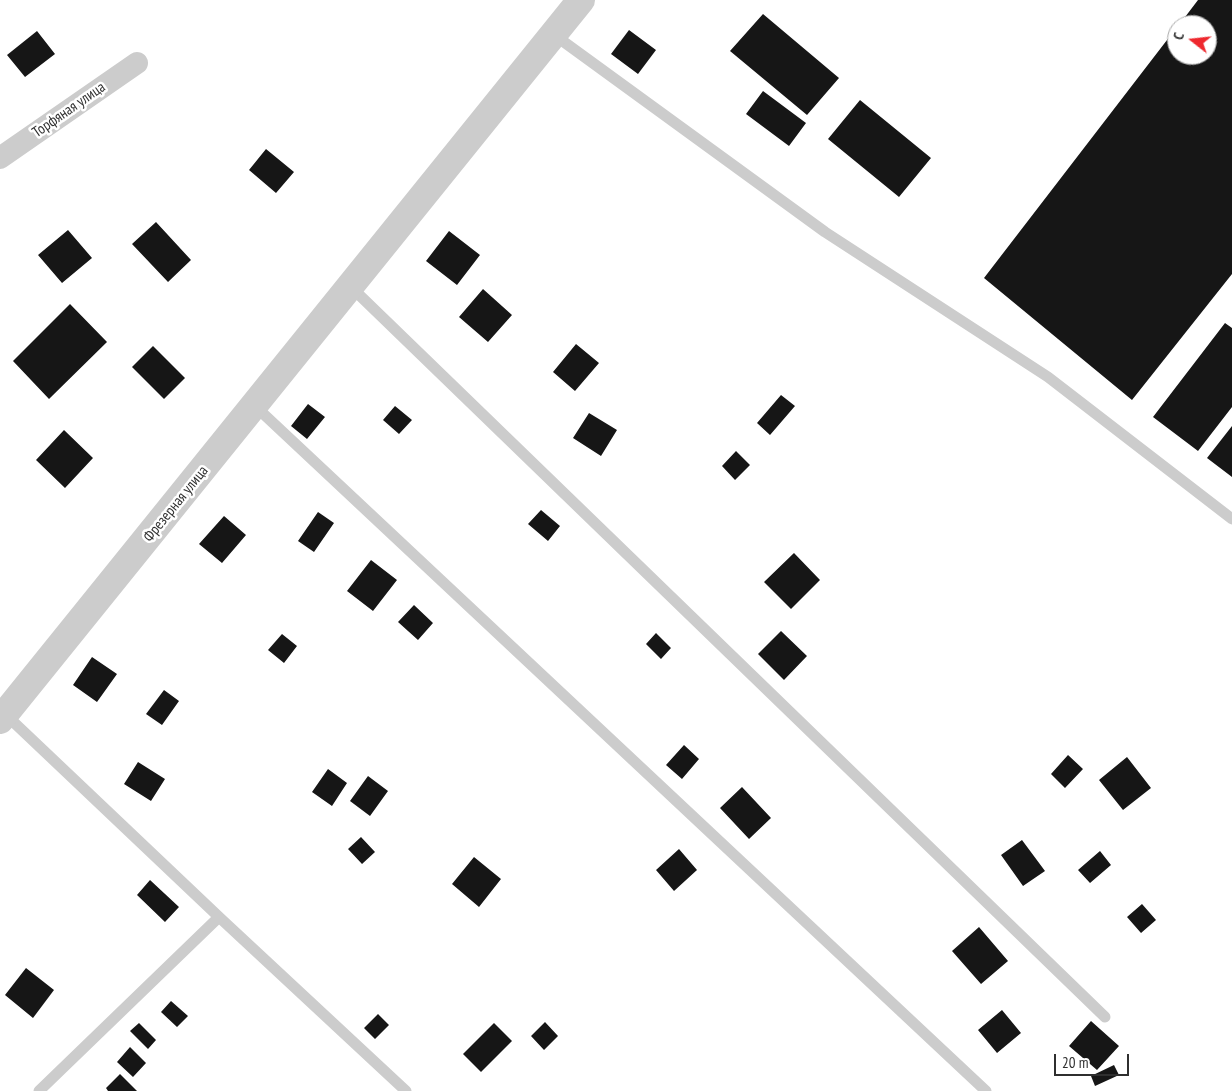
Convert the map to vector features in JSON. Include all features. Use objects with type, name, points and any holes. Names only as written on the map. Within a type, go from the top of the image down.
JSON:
[{"type":"street","name":"Фрезерная улица","points":[[3,717],[581,0]]},
{"type":"street","name":"Торфяная улица","points":[[0,158],[137,63]]},
{"type":"lane","points":[[554,34],[825,232],[1048,377],[1232,519]]},
{"type":"lane","points":[[350,285],[1105,1017]]},
{"type":"lane","points":[[254,406],[986,1091]]},
{"type":"lane","points":[[3,717],[406,1091]]},
{"type":"lane","points":[[40,1091],[219,918]]},
{"type":"building","points":[[1198,0],[1232,0],[1232,274],[1132,400],[984,278],[1167,40],[1167,65],[1217,65],[1217,15],[1187,15]]},
{"type":"building","points":[[763,14],[839,78],[807,115],[730,51]]},
{"type":"building","points":[[629,30],[656,50],[638,74],[611,54]]},
{"type":"building","points":[[37,31],[55,54],[25,77],[7,55]]},
{"type":"building","points":[[763,91],[806,123],[789,146],[746,114]]},
{"type":"building","points":[[860,100],[931,158],[899,197],[828,139]]},
{"type":"building","points":[[266,149],[294,172],[276,193],[249,170]]},
{"type":"building","points":[[156,222],[191,260],[168,282],[132,244]]},
{"type":"building","points":[[68,230],[92,258],[62,283],[38,255]]},
{"type":"building","points":[[449,231],[480,255],[457,285],[426,261]]},
{"type":"building","points":[[483,289],[512,315],[488,342],[459,317]]},
{"type":"building","points":[[70,304],[107,342],[49,399],[13,361]]},
{"type":"building","points":[[1225,323],[1232,328],[1232,407],[1198,451],[1153,417]]},
{"type":"building","points":[[576,344],[599,363],[575,391],[553,372]]},
{"type":"building","points":[[153,346],[185,378],[164,399],[132,367]]},
{"type":"building","points":[[781,395],[795,406],[770,435],[757,423]]},
{"type":"building","points":[[308,404],[325,417],[307,439],[291,426]]},
{"type":"building","points":[[395,406],[412,420],[399,434],[383,420]]},
{"type":"building","points":[[589,413],[617,430],[601,456],[573,438]]},
{"type":"building","points":[[1232,426],[1232,477],[1207,458]]},
{"type":"building","points":[[64,430],[93,458],[65,488],[36,460]]},
{"type":"building","points":[[736,451],[750,465],[735,480],[722,466]]},
{"type":"building","points":[[541,510],[560,526],[548,541],[528,524]]},
{"type":"building","points":[[318,512],[334,523],[314,552],[298,541]]},
{"type":"building","points":[[224,516],[246,535],[222,563],[199,544]]},
{"type":"building","points":[[794,553],[820,580],[791,609],[764,582]]},
{"type":"building","points":[[371,560],[397,580],[373,611],[347,591]]},
{"type":"building","points":[[414,605],[433,623],[418,640],[398,622]]},
{"type":"building","points":[[781,631],[807,656],[784,680],[758,654]]},
{"type":"building","points":[[656,633],[671,648],[661,659],[646,644]]},
{"type":"building","points":[[282,634],[297,646],[284,663],[268,650]]},
{"type":"building","points":[[92,657],[117,674],[97,702],[73,685]]},
{"type":"building","points":[[164,690],[179,701],[162,725],[146,714]]},
{"type":"building","points":[[684,745],[699,759],[682,779],[666,765]]},
{"type":"building","points":[[1068,755],[1083,769],[1065,788],[1051,774]]},
{"type":"building","points":[[1127,757],[1151,788],[1123,810],[1099,780]]},
{"type":"building","points":[[138,762],[165,779],[151,801],[124,784]]},
{"type":"building","points":[[328,769],[347,783],[332,806],[312,792]]},
{"type":"building","points":[[368,776],[388,791],[370,816],[350,801]]},
{"type":"building","points":[[742,787],[771,818],[749,839],[720,808]]},
{"type":"building","points":[[361,837],[375,852],[362,864],[348,849]]},
{"type":"building","points":[[1022,840],[1045,871],[1023,886],[1001,855]]},
{"type":"building","points":[[679,849],[697,870],[674,891],[656,870]]},
{"type":"building","points":[[1100,851],[1111,865],[1090,883],[1078,870]]},
{"type":"building","points":[[474,857],[501,879],[479,907],[452,884]]},
{"type":"building","points":[[150,880],[179,907],[165,922],[137,895]]},
{"type":"building","points":[[1142,904],[1156,920],[1141,933],[1127,917]]},
{"type":"building","points":[[979,927],[1008,961],[981,984],[952,951]]},
{"type":"building","points":[[26,968],[54,990],[33,1018],[5,995]]},
{"type":"building","points":[[171,1001],[188,1016],[177,1027],[161,1012]]},
{"type":"building","points":[[1002,1010],[1021,1033],[997,1053],[978,1030]]},
{"type":"building","points":[[378,1014],[389,1025],[375,1039],[364,1028]]},
{"type":"building","points":[[1091,1021],[1119,1046],[1097,1070],[1069,1046]]},
{"type":"building","points":[[545,1022],[558,1036],[544,1050],[531,1036]]},
{"type":"building","points":[[139,1023],[156,1040],[148,1049],[130,1031]]},
{"type":"building","points":[[494,1023],[512,1041],[481,1072],[463,1054]]},
{"type":"building","points":[[130,1047],[146,1063],[133,1077],[117,1062]]},
{"type":"building","points":[[1114,1065],[1119,1075],[1095,1086],[1091,1076]]},
{"type":"building","points":[[120,1074],[137,1091],[108,1091],[106,1088]]}]
